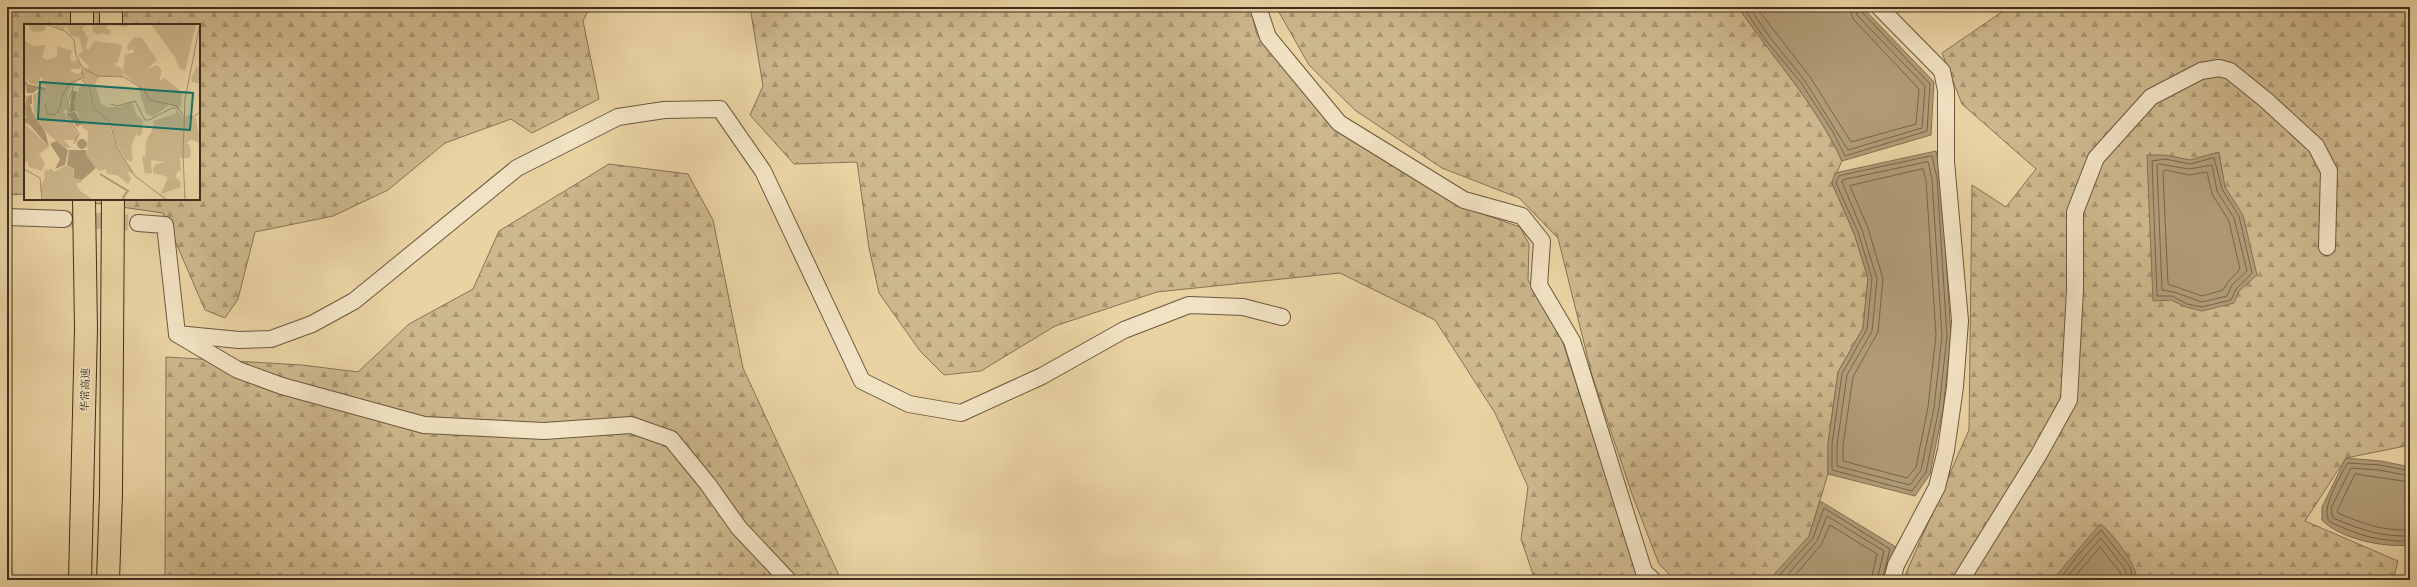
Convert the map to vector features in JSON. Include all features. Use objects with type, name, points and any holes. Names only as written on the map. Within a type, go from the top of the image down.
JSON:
[{"type":"highway","points":[[82,7],[82,24]]},
{"type":"highway","points":[[111,7],[111,24]]},
{"type":"highway","name":"华常高速","points":[[80,580],[86,329],[84,200]]},
{"type":"highway","points":[[108,580],[111,494],[113,200]]},
{"type":"street","points":[[1258,7],[1268,37],[1339,122],[1464,200],[1522,216],[1542,241],[1539,285],[1572,341],[1644,572],[1653,580]]},
{"type":"street","points":[[1879,7],[1942,71],[1946,90],[1946,161],[1960,321],[1954,395],[1946,450],[1936,487],[1896,565],[1892,580]]},
{"type":"street","points":[[1961,580],[2038,456],[2068,400],[2074,290],[2075,212],[2096,158],[2151,97],[2201,71],[2219,68],[2230,71],[2267,101],[2316,146],[2329,171],[2327,247]]},
{"type":"street","points":[[177,334],[239,340],[271,339],[312,324],[354,301],[517,168],[618,117],[664,110],[720,109],[763,171],[862,381],[910,404],[961,413],[1042,376],[1124,330],[1190,305],[1243,307],[1282,318]]},
{"type":"street","points":[[7,216],[64,218]]},
{"type":"street","points":[[138,223],[165,225],[177,334]]},
{"type":"street","points":[[177,334],[238,370],[282,386],[424,425],[544,431],[631,424],[671,439],[707,483],[739,528],[788,580]]},
{"type":"green space","points":[[7,7],[590,7],[583,21],[599,99],[532,133],[511,119],[445,143],[388,190],[333,216],[255,232],[238,299],[225,318],[205,310],[163,213],[73,200],[200,200],[200,24],[24,24],[24,194],[7,195]]},
{"type":"green space","points":[[750,7],[1250,7],[1257,35],[1335,130],[1457,205],[1520,227],[1529,244],[1528,280],[1562,340],[1617,510],[1643,580],[1535,580],[1521,539],[1528,487],[1495,413],[1435,320],[1340,273],[1157,292],[1055,326],[981,371],[944,375],[920,351],[879,293],[869,248],[857,162],[794,164],[750,115],[763,86]]},
{"type":"green space","points":[[1276,7],[1738,7],[1807,101],[1832,140],[1842,161],[1832,183],[1855,236],[1868,278],[1863,328],[1838,372],[1828,444],[1828,474],[1809,536],[1775,575],[1769,580],[1675,580],[1659,564],[1632,494],[1592,375],[1558,238],[1519,198],[1442,168],[1356,111],[1309,65]]},
{"type":"green space","points":[[2009,7],[2410,7],[2410,445],[2346,458],[2305,521],[2398,561],[2393,580],[1903,580],[1969,430],[1972,185],[2006,207],[2036,169],[1962,104],[1942,53]]},
{"type":"green space","points":[[609,164],[688,174],[713,220],[743,368],[841,580],[165,580],[166,357],[302,365],[358,372],[409,324],[473,289],[499,231]]},
{"type":"water","points":[[1738,7],[1862,7],[1934,82],[1931,135],[1842,161],[1820,120]]},
{"type":"water","points":[[1936,151],[1941,178],[1951,336],[1943,409],[1930,474],[1915,496],[1828,474],[1828,444],[1838,372],[1863,328],[1868,278],[1854,233],[1832,183],[1835,173]]},
{"type":"water","points":[[2219,152],[2225,187],[2243,215],[2257,275],[2239,291],[2234,303],[2202,311],[2186,307],[2171,300],[2153,301],[2147,155],[2165,155],[2190,160]]},
{"type":"water","points":[[2346,458],[2381,461],[2410,467],[2410,545],[2388,545],[2363,541],[2330,527],[2322,520],[2322,507]]},
{"type":"water","points":[[1820,501],[1896,547],[1886,580],[1769,580],[1809,536]]},
{"type":"water","points":[[2100,524],[2111,534],[2123,549],[2133,566],[2137,580],[2056,580],[2055,577]]},
{"type":"tunnel","points":[[64,219],[138,223]]}]
